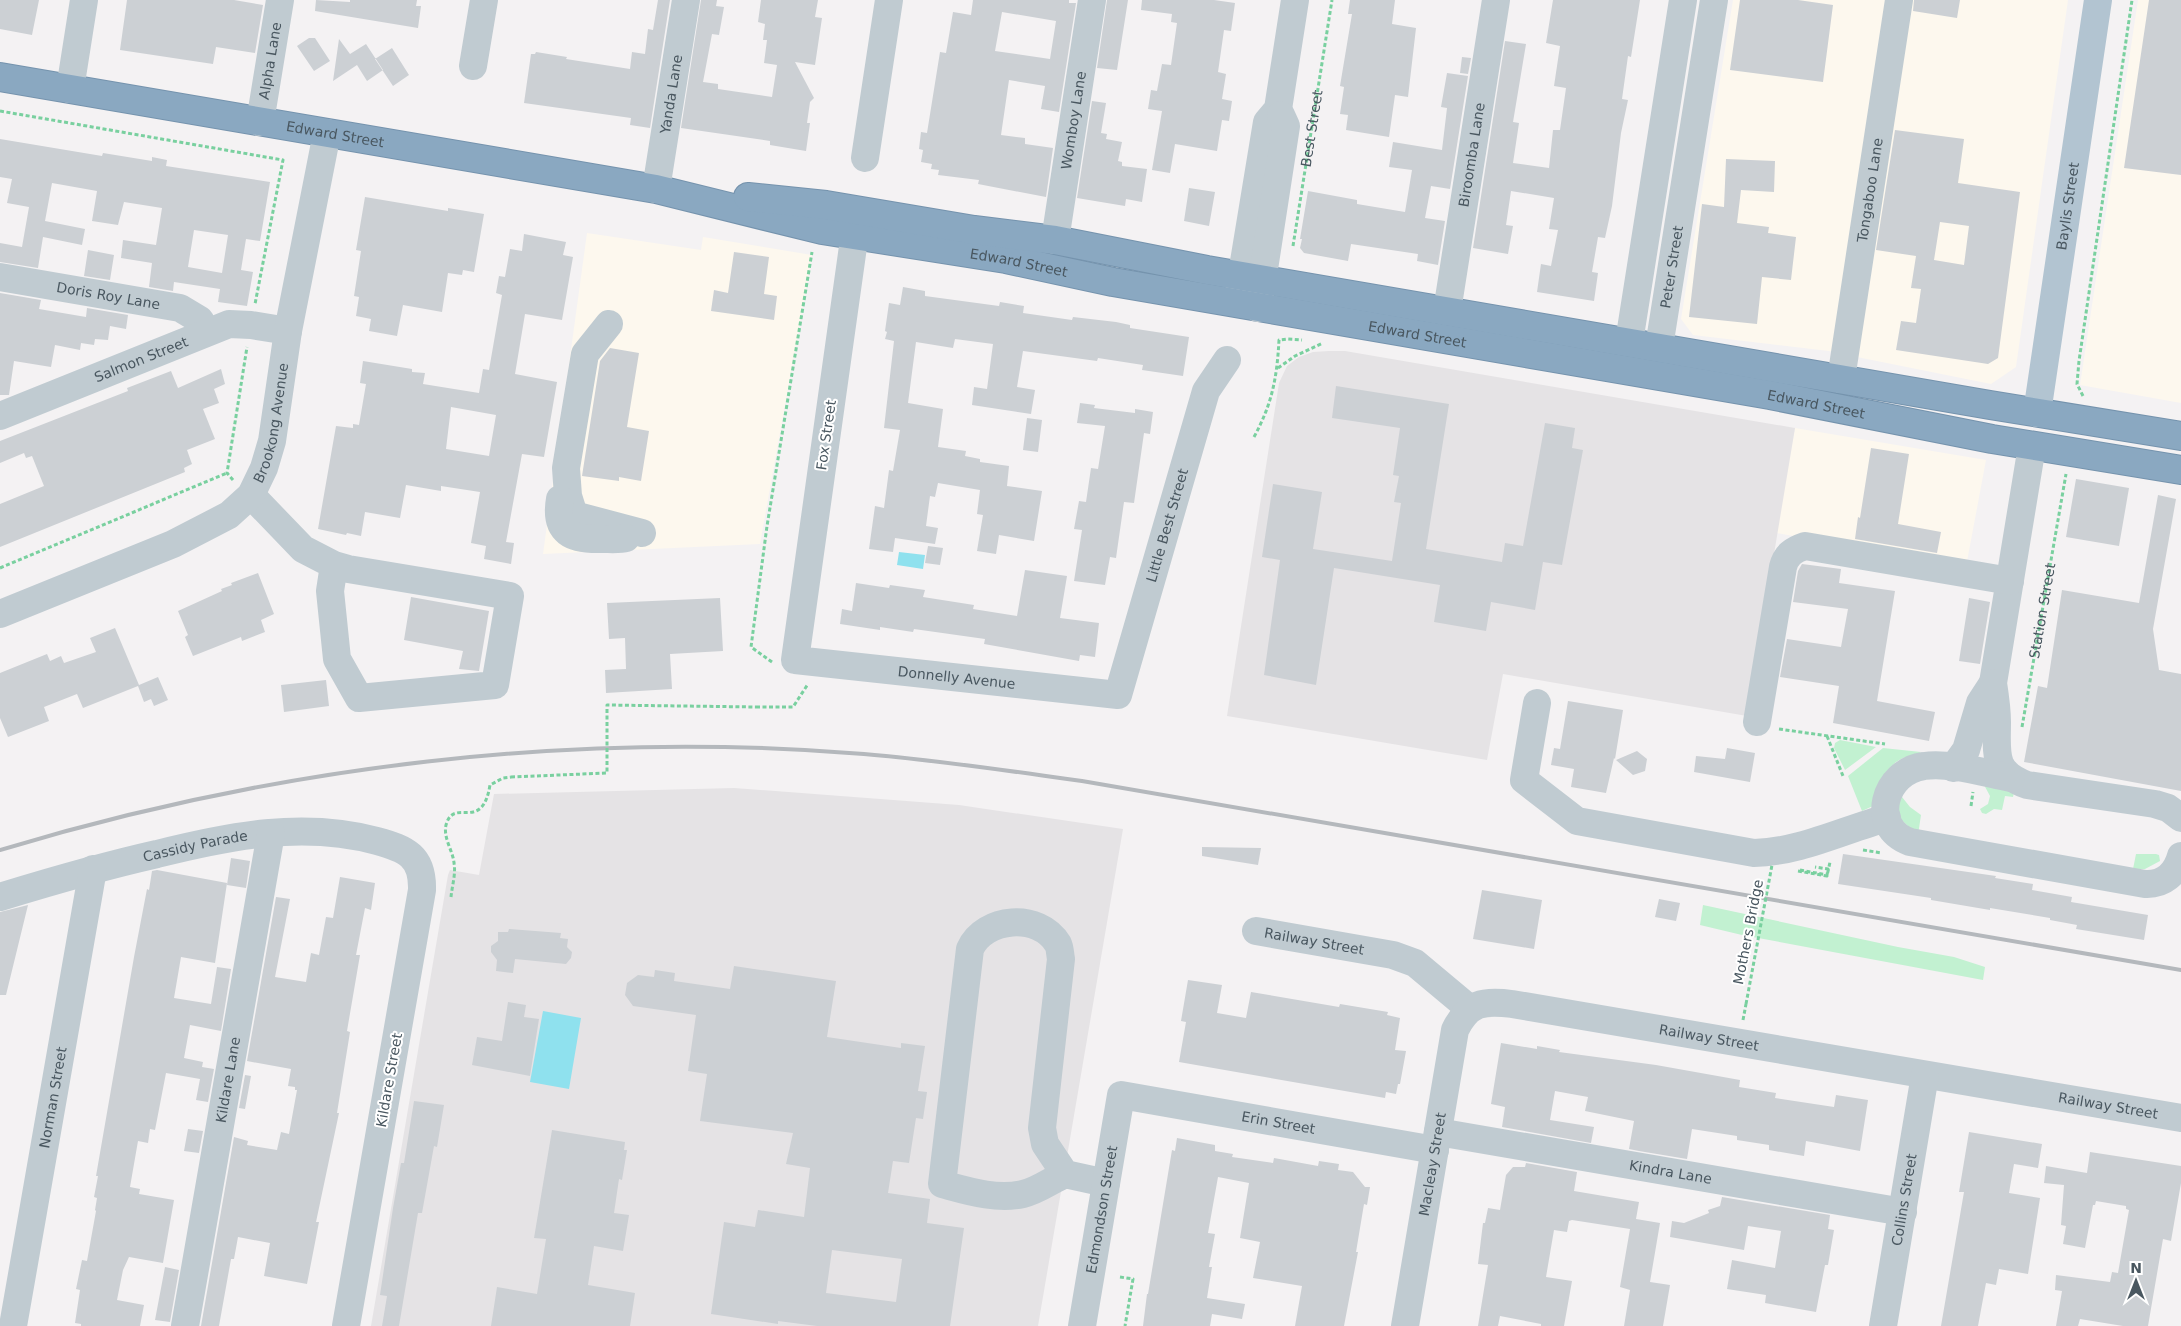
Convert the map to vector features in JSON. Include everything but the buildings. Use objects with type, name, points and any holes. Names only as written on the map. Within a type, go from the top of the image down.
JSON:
[{"type":"highway","name":"Edward Street","points":[[4,77],[656,189],[818,204],[856,222],[1006,259],[1113,282],[1770,395],[1910,424],[2181,470]]},
{"type":"highway","name":"Edward Street","points":[[856,222],[974,230],[1055,240],[1252,278],[2036,413],[2181,436]]},
{"type":"highway","points":[[2032,446],[2036,413]]},
{"type":"main road","name":"Baylis Street","points":[[2036,413],[2098,0]]},
{"type":"street","points":[[70,89],[84,0]]},
{"type":"street","name":"Alpha Lane","points":[[260,122],[280,0]]},
{"type":"street","points":[[474,66],[484,0]]},
{"type":"street","name":"Yanda Lane","points":[[656,189],[686,0]]},
{"type":"street","points":[[865,158],[890,0]]},
{"type":"street","name":"Womboy Lane","points":[[1055,240],[1092,0]]},
{"type":"street","points":[[1247,306],[1252,278],[1267,122],[1278,109],[1295,0]]},
{"type":"street","name":"Biroomba Lane","points":[[1447,311],[1496,0]]},
{"type":"street","points":[[1628,342],[1683,0]]},
{"type":"street","name":"Peter Street","points":[[1658,347],[1714,0]]},
{"type":"street","name":"Tongaboo Lane","points":[[1841,379],[1899,0]]},
{"type":"street","points":[[1672,72],[1702,76]]},
{"type":"street","name":"Brookong Avenue","points":[[0,614],[173,544],[229,515],[249,497],[264,468],[272,441],[288,331],[327,133]]},
{"type":"street","points":[[1654,181],[1684,186]]},
{"type":"street","name":"Fox Street","points":[[794,668],[856,222]]},
{"type":"street","name":"Doris Roy Lane","points":[[0,277],[180,308],[200,320],[206,332]]},
{"type":"street","name":"Salmon Street","points":[[0,416],[229,324],[251,325],[288,331]]},
{"type":"street","points":[[609,324],[585,354],[566,468],[568,496],[574,515],[642,533]]},
{"type":"street","name":"Little Best Street","points":[[1118,695],[1206,391],[1227,360]]},
{"type":"street","points":[[2011,778],[2002,769],[1997,756],[1993,682],[2032,446]]},
{"type":"street","points":[[249,497],[296,544],[334,565],[348,569],[510,596],[495,685],[359,698],[337,659],[330,591],[334,565]]},
{"type":"street","points":[[1757,721],[1783,567],[1789,554],[1797,549],[1805,546],[2010,581]]},
{"type":"street","name":"Donnelly Avenue","points":[[794,668],[1118,695]]},
{"type":"street","points":[[1953,768],[1966,750],[1980,703],[1993,682]]},
{"type":"street","points":[[1537,703],[1524,780],[1577,821],[1754,853],[1801,846],[1850,828],[1887,818]]},
{"type":"street","points":[[2181,818],[2168,808],[2155,804],[2103,795],[2051,790],[2027,785],[2011,778],[1953,768],[1924,766],[1914,768],[1901,775],[1892,783],[1885,804],[1887,818],[1896,833],[1910,842],[2145,884],[2156,883],[2166,878],[2176,868],[2181,856]]},
{"type":"street","name":"Cassidy Parade","points":[[0,897],[92,869],[212,840],[270,832],[331,833],[395,846]]},
{"type":"street","name":"Kildare Lane","points":[[185,1326],[270,832]]},
{"type":"street","name":"Kildare Street","points":[[346,1326],[422,890],[422,875],[418,863],[409,853],[395,846]]},
{"type":"street","name":"Norman Street","points":[[13,1326],[92,869]]},
{"type":"street","points":[[1065,1174],[1045,1144],[1042,1128],[1061,959],[1059,945],[1051,935],[1040,928],[1015,922],[997,924],[978,935],[970,949],[942,1184],[978,1193],[1006,1196],[1025,1194],[1065,1174],[1106,1183]]},
{"type":"street","name":"Railway Street","points":[[1256,932],[1393,955],[1416,962],[1470,1009],[1482,1003],[1512,1004],[2181,1118]]},
{"type":"street","name":"Macleay Street","points":[[1405,1326],[1454,1030],[1461,1018],[1470,1009]]},
{"type":"street","name":"Collins Street","points":[[1883,1326],[1925,1075]]},
{"type":"street","name":"Erin Street","points":[[1121,1095],[1437,1141]]},
{"type":"street","name":"Edmondson Street","points":[[1082,1326],[1121,1095]]},
{"type":"street","name":"Kindra Lane","points":[[1437,1141],[1903,1212]]},
{"type":"path","name":"Best Street","points":[[1292,248],[1332,0]]},
{"type":"path","points":[[2082,396],[2077,384],[2079,361],[2132,0]]},
{"type":"path","points":[[0,111],[283,160],[251,325],[228,473],[249,497]]},
{"type":"path","points":[[451,897],[454,861],[446,826],[453,814],[460,811],[473,813],[478,811],[487,800],[490,785],[503,778],[607,773],[607,705],[793,707],[794,668],[769,661],[751,647],[767,526],[812,251]]},
{"type":"path","points":[[1254,437],[1270,402],[1278,368],[1279,340]]},
{"type":"path","points":[[1278,368],[1295,356],[1323,343]]},
{"type":"path","name":"Station Street","points":[[2020,735],[2067,467]]},
{"type":"path","name":"Brookong Avenue","points":[[0,568],[228,473]]},
{"type":"path","points":[[1757,721],[1767,727],[1885,744]]},
{"type":"path","points":[[1827,736],[1843,776]]},
{"type":"path","name":"Mothers Bridge","points":[[1744,1016],[1772,865]]},
{"type":"path","points":[[1120,1277],[1133,1279],[1125,1326]]},
{"type":"shaded area","points":[[1733,0],[1892,0],[1837,352],[1693,335],[1681,319]]},
{"type":"shaded area","points":[[1907,0],[2068,0],[2016,367],[1991,384],[1852,356]]},
{"type":"shaded area","points":[[2138,0],[2181,0],[2181,403],[2080,385]]},
{"type":"shaded area","points":[[587,233],[701,250],[703,237],[812,255],[760,544],[543,554]]},
{"type":"shaded area","points":[[1345,351],[1795,428],[1747,716],[1503,674],[1487,760],[1227,716],[1279,383],[1287,366],[1299,357],[1313,352]]},
{"type":"shaded area","points":[[1795,428],[1986,460],[1966,567],[1776,533]]},
{"type":"shaded area","points":[[734,788],[959,805],[1123,829],[1038,1326],[371,1326],[448,875],[450,870],[479,875],[494,794]]},
{"type":"green space","points":[[1840,740],[1876,747],[1845,770],[1834,748],[1835,743]]},
{"type":"green space","points":[[1883,748],[1921,752],[1896,762],[1886,772],[1879,785],[1873,806],[1862,811],[1848,776]]},
{"type":"green space","points":[[1983,783],[2014,792],[2013,797],[2005,796],[2002,810],[1994,809],[1986,814],[1982,813],[1980,809],[1988,804],[1990,796]]},
{"type":"green space","points":[[1899,796],[1921,815],[1918,835],[1898,817]]},
{"type":"green space","points":[[2136,854],[2156,854],[2159,855],[2160,861],[2145,869],[2133,869]]},
{"type":"green space","points":[[1703,905],[1898,947],[1954,957],[1985,967],[1983,980],[1742,935],[1700,925]]},
{"type":"water","points":[[899,552],[925,555],[923,569],[897,565]]},
{"type":"water","points":[[543,1011],[581,1018],[569,1089],[530,1082]]},
{"type":"railway","points":[[0,850],[105,821],[212,796],[319,776],[428,761],[536,752],[645,747],[755,748],[891,756],[1082,781],[2181,970]]}]
